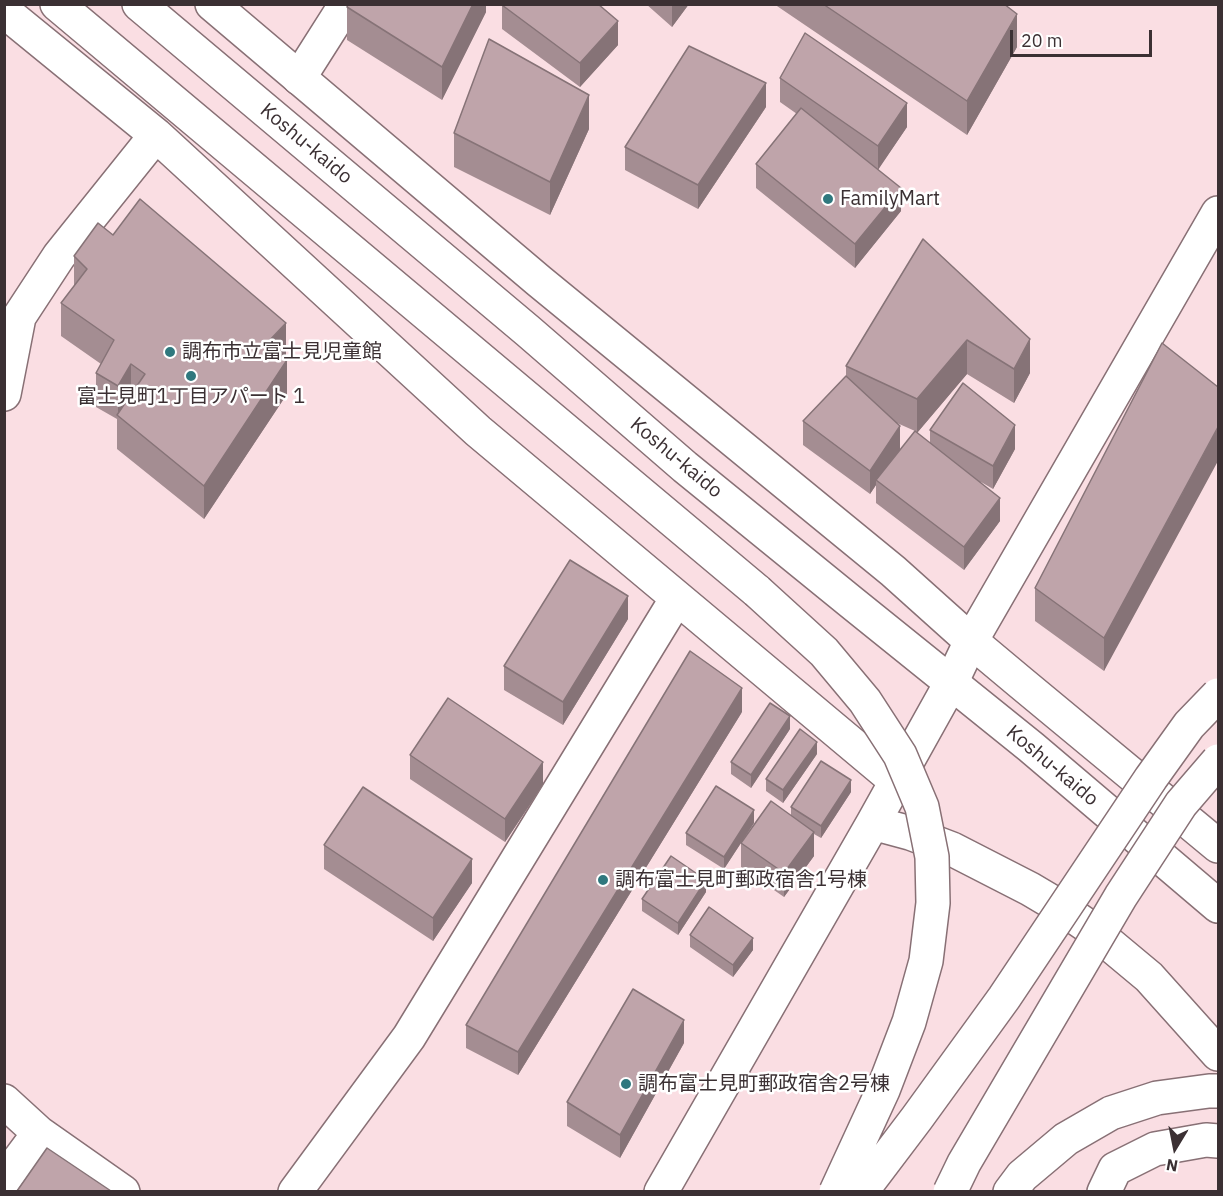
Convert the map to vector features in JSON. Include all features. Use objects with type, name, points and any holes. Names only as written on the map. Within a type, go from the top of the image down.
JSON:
[{"type":"main road","points":[[57,4],[749,584],[824,652],[865,701],[900,755],[922,807],[932,857],[933,903],[926,961],[909,1022],[883,1090],[836,1191]]},
{"type":"main road","name":"Koshu-kaido","points":[[139,4],[519,323],[685,467],[1031,747],[1218,906]]},
{"type":"main road","points":[[212,4],[548,288],[893,571],[971,641],[1218,846]]},
{"type":"main road","points":[[299,78],[346,4]]},
{"type":"main road","points":[[4,11],[156,135],[478,431],[896,781]]},
{"type":"main road","points":[[4,394],[19,318],[59,256],[156,135]]},
{"type":"main road","points":[[661,1191],[873,823],[951,683],[971,641],[1218,213]]},
{"type":"main road","points":[[295,1191],[409,1037],[677,598]]},
{"type":"main road","points":[[861,1191],[1004,998],[1189,725],[1218,695]]},
{"type":"main road","points":[[950,1191],[970,1152],[1121,896],[1181,804],[1218,761]]},
{"type":"main road","points":[[873,823],[910,833],[952,849],[1057,905],[1089,927],[1149,977],[1218,1054]]},
{"type":"main road","points":[[1010,1191],[1022,1176],[1066,1139],[1111,1113],[1157,1098],[1218,1091]]},
{"type":"main road","points":[[4,1101],[39,1133],[123,1191]]},
{"type":"main road","points":[[4,1180],[39,1133]]},
{"type":"main road","points":[[1104,1191],[1115,1169],[1155,1149],[1206,1140],[1218,1141]]},
{"type":"building","points":[[348,4],[473,4],[442,67],[347,7]]},
{"type":"building","points":[[503,4],[598,4],[618,21],[580,63]]},
{"type":"building","points":[[823,4],[1004,4],[1017,14],[967,101]]},
{"type":"building","points":[[805,33],[907,103],[878,146],[780,78]]},
{"type":"building","points":[[489,39],[589,95],[550,182],[454,133]]},
{"type":"building","points":[[689,46],[766,83],[698,185],[625,147]]},
{"type":"building","name":"FamilyMart","points":[[801,108],[901,188],[855,244],[756,164]]},
{"type":"building","name":"富士見町1丁目アパート 1","points":[[140,199],[286,323],[266,344],[287,360],[204,486],[117,415],[145,374],[131,364],[118,386],[96,373],[114,340],[61,303],[87,269],[74,256],[98,223],[113,235]]},
{"type":"building","points":[[923,239],[1030,339],[1014,369],[967,340],[917,399],[846,366]]},
{"type":"building","points":[[1162,343],[1218,387],[1218,427],[1104,638],[1035,588]]},
{"type":"building","points":[[846,376],[900,426],[870,471],[803,421]]},
{"type":"building","points":[[963,383],[1015,425],[993,466],[930,430]]},
{"type":"building","points":[[915,431],[1000,498],[964,547],[876,480]]},
{"type":"building","points":[[570,560],[628,596],[563,702],[504,666]]},
{"type":"building","name":"調布富士見町郵政宿舎1号棟","points":[[690,651],[742,688],[518,1052],[466,1025]]},
{"type":"building","points":[[448,698],[543,762],[505,819],[410,755]]},
{"type":"building","points":[[770,703],[790,716],[751,775],[731,762]]},
{"type":"building","points":[[800,729],[817,742],[783,790],[766,779]]},
{"type":"building","points":[[821,761],[851,780],[821,826],[791,807]]},
{"type":"building","points":[[716,786],[754,810],[724,857],[686,833]]},
{"type":"building","points":[[363,787],[472,859],[433,918],[324,845]]},
{"type":"building","points":[[771,801],[814,832],[784,873],[741,843]]},
{"type":"building","points":[[671,856],[706,880],[678,923],[642,899]]},
{"type":"building","points":[[709,907],[753,938],[733,965],[690,935]]},
{"type":"building","name":"調布富士見町郵政宿舎2号棟","points":[[633,989],[684,1020],[620,1135],[567,1102]]},
{"type":"building","points":[[47,1148],[111,1191],[17,1191]]},
{"type":"place","name":"FamilyMart","points":[[828,199]]},
{"type":"place","name":"調布市立富士見児童館","points":[[170,352]]},
{"type":"place","name":"富士見町1丁目アパート 1","points":[[191,376]]},
{"type":"place","name":"調布富士見町郵政宿舎1号棟","points":[[603,880]]},
{"type":"place","name":"調布富士見町郵政宿舎2号棟","points":[[626,1084]]}]
